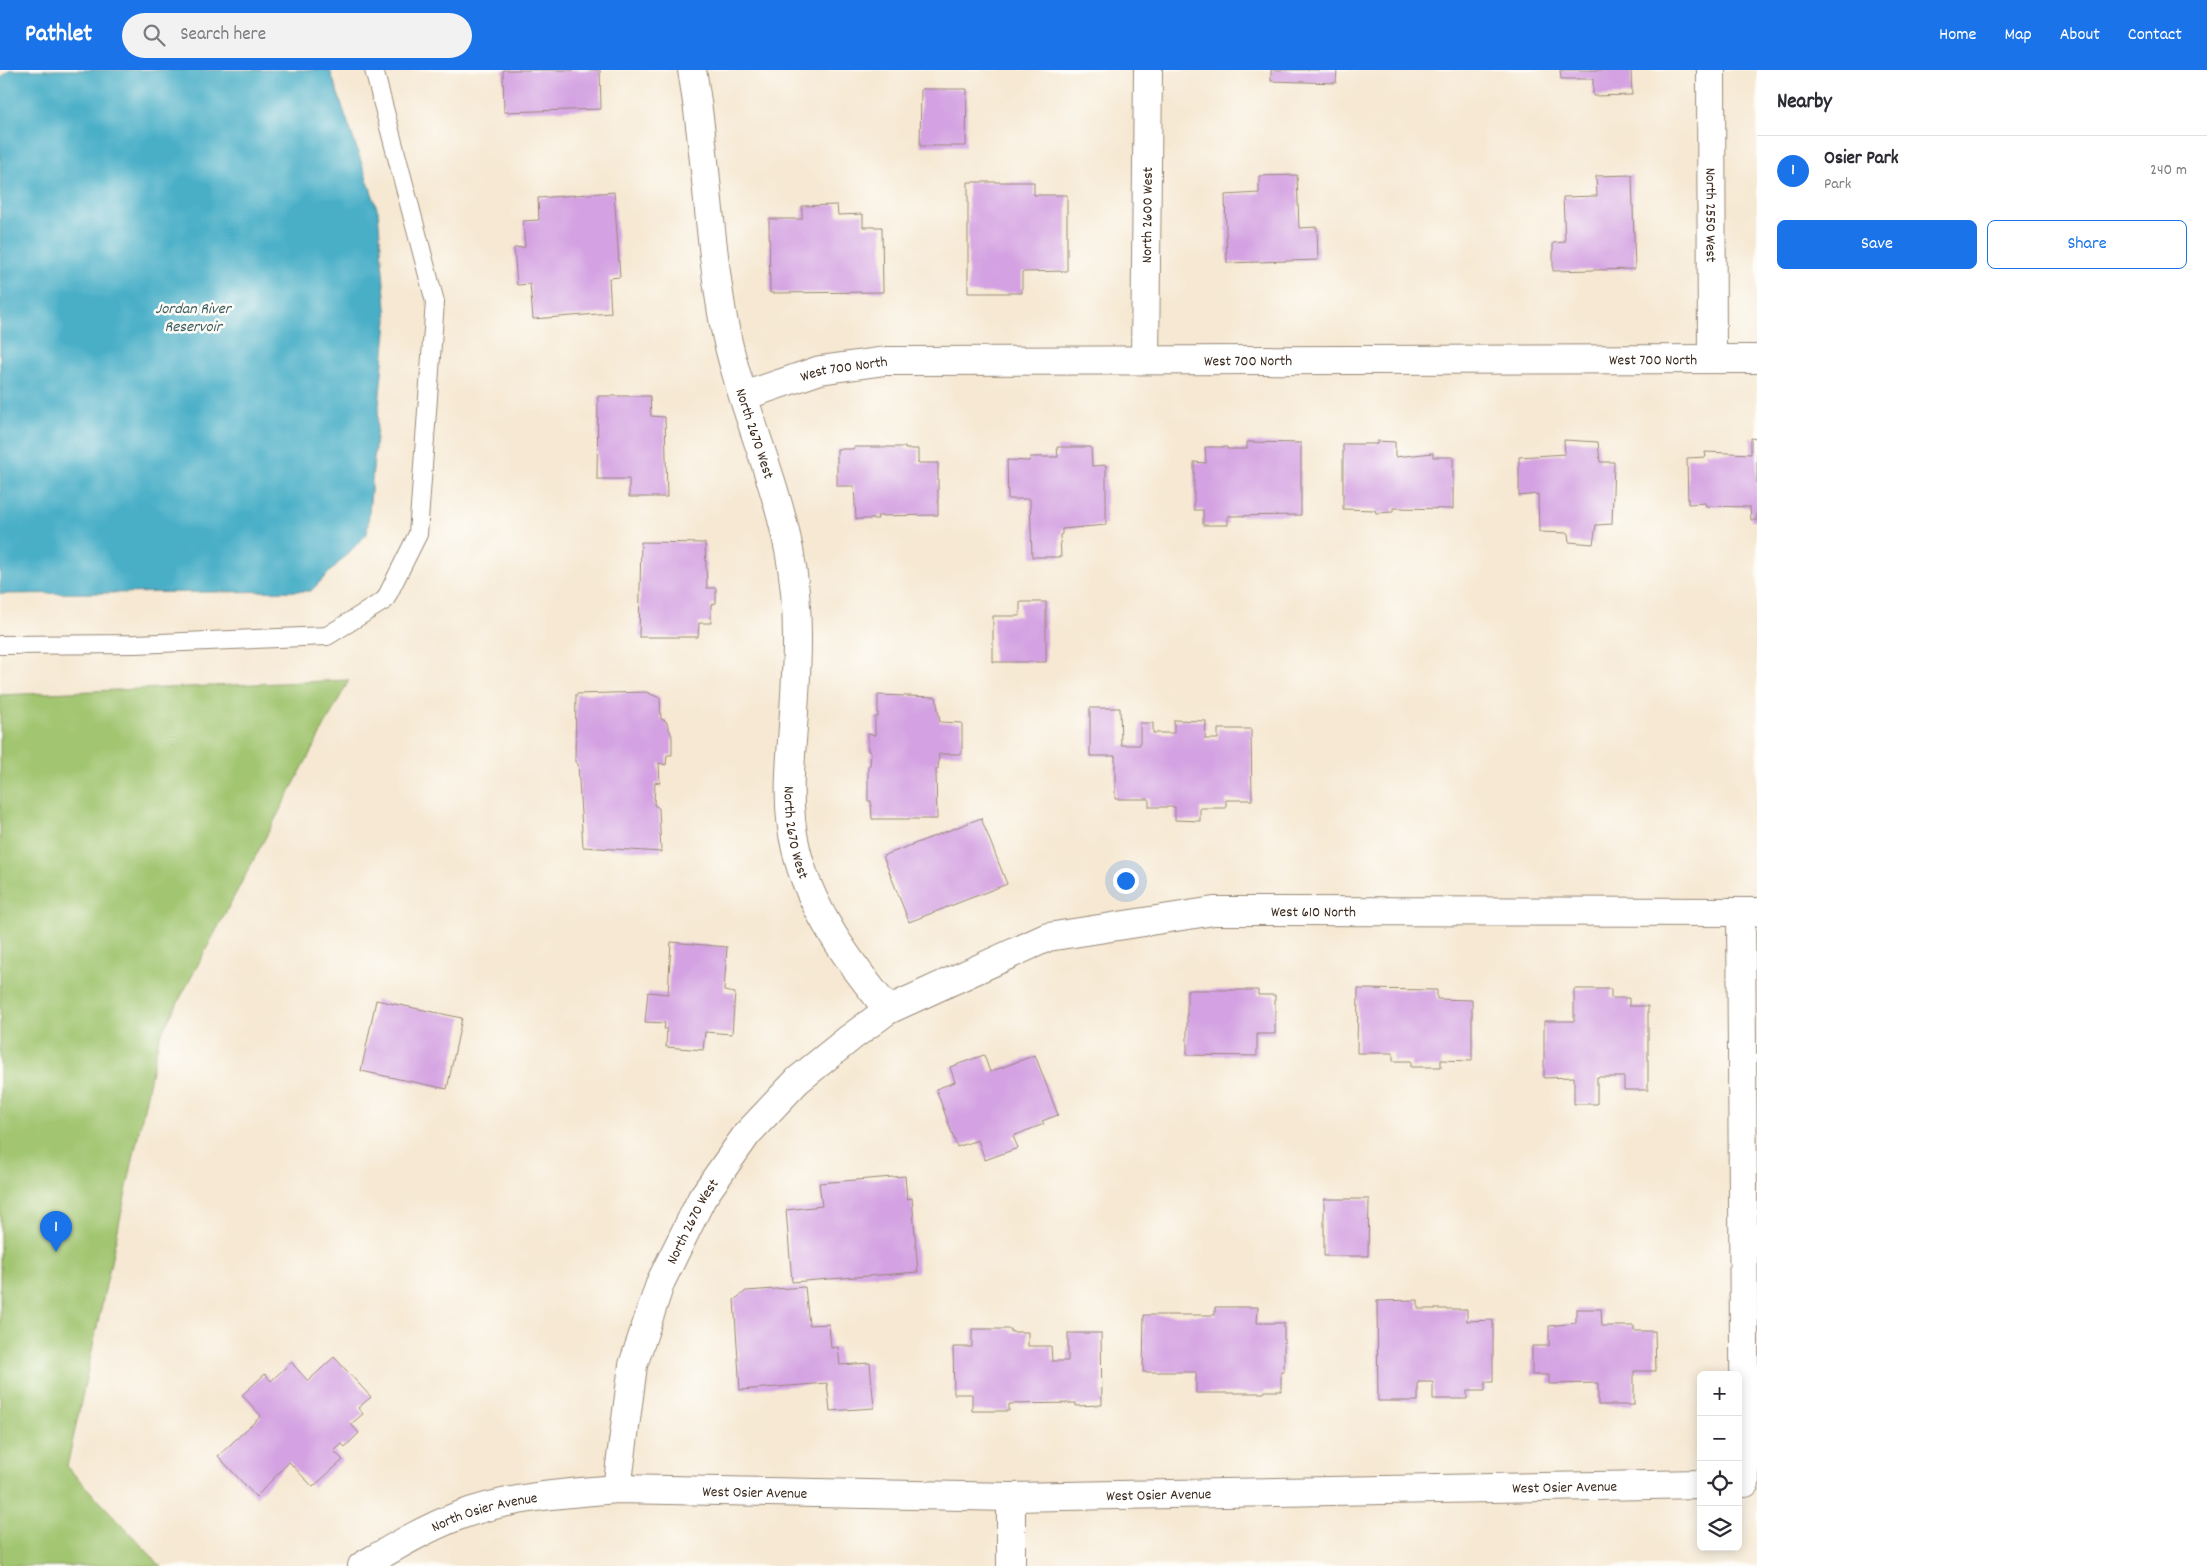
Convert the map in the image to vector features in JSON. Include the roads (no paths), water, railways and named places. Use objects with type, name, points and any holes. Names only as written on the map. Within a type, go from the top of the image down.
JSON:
[{"type":"street","name":"North 2670 West","points":[[617,1489],[633,1365],[661,1281],[702,1198],[747,1134],[798,1080],[888,1010],[852,965],[816,904],[796,849],[789,790],[797,664],[798,613],[788,543],[724,325],[708,208],[700,114],[692,70]]},
{"type":"street","name":"North 2600 West","points":[[1145,360],[1148,70]]},
{"type":"street","name":"North 2550 West","points":[[1711,70],[1712,359]]},
{"type":"street","name":"West 700 North","points":[[744,396],[820,370],[885,361],[1757,359]]},
{"type":"street","name":"West 610 North","points":[[888,1010],[1048,937],[1214,911],[1749,912]]},
{"type":"street","points":[[1742,1483],[1749,912]]},
{"type":"street","name":"West Osier Avenue","points":[[617,1489],[1011,1497],[1697,1484]]},
{"type":"street","name":"North Osier Avenue","points":[[362,1566],[403,1542],[459,1516],[517,1501],[566,1493],[617,1489]]},
{"type":"street","points":[[1010,1566],[1011,1497]]},
{"type":"lane","points":[[0,645],[136,644],[327,636],[385,600],[418,534],[435,302],[374,70]]},
{"type":"water","name":"Jordan River Reservoir","points":[[9,70],[330,70],[378,211],[387,320],[367,534],[311,591],[0,594],[0,79]]},
{"type":"place","name":"Osier Park","points":[[56,1252]]}]
